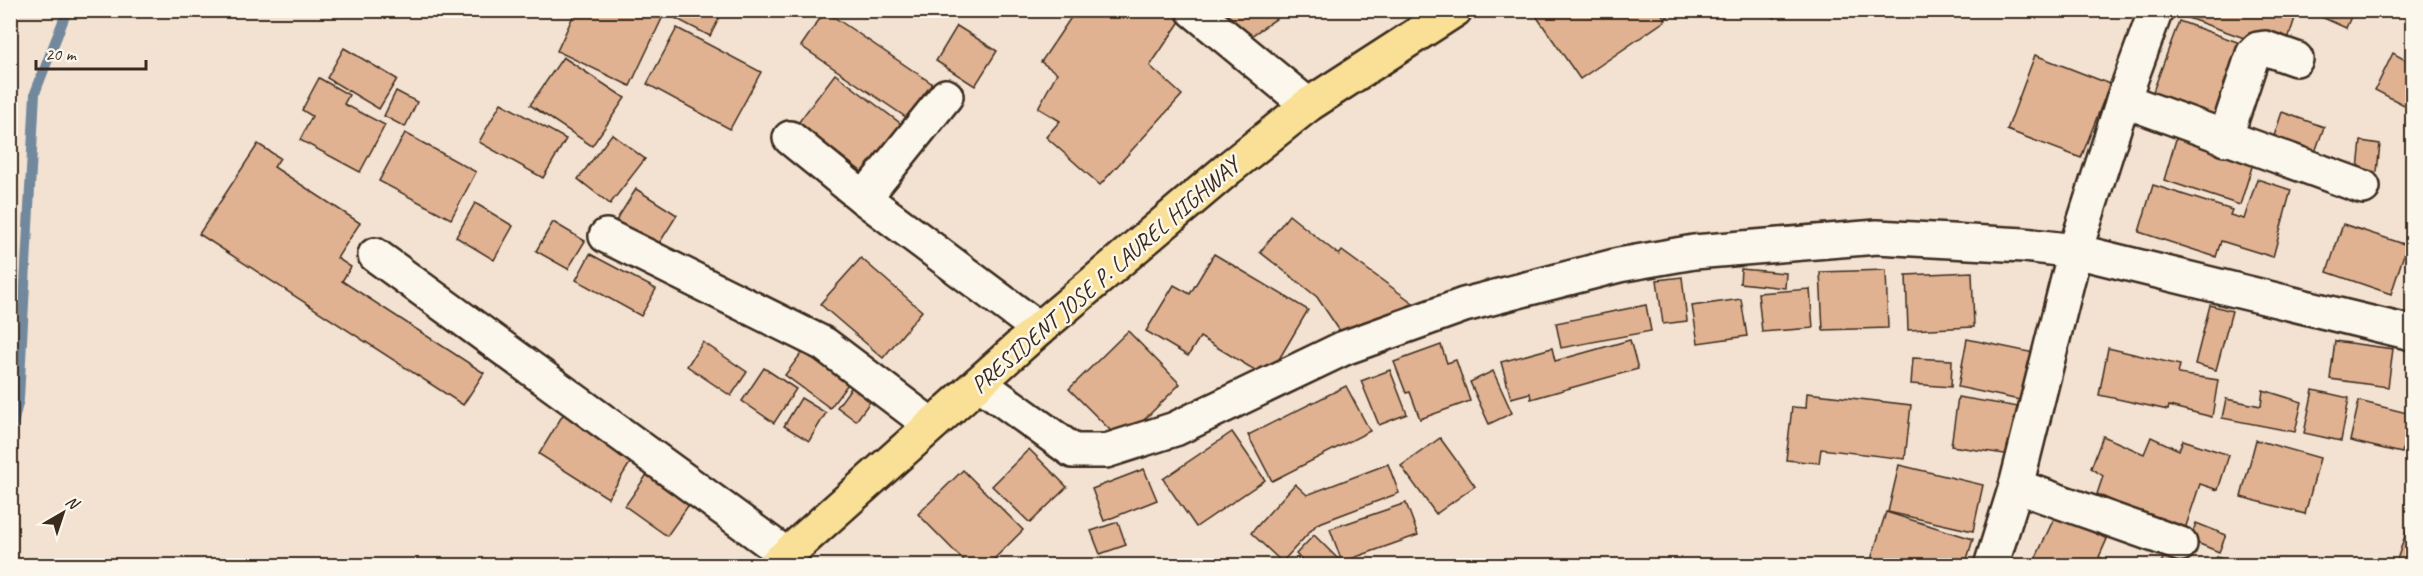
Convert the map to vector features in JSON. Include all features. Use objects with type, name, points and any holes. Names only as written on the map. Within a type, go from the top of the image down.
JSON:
[{"type":"highway","name":"PRESIDENT JOSE P. LAUREL HIGHWAY","points":[[781,560],[1040,329],[1229,168],[1308,105],[1455,10]]},
{"type":"street","points":[[1193,10],[1308,105]]},
{"type":"street","points":[[1991,566],[2016,486],[2075,251],[2123,100],[2156,10]]},
{"type":"street","points":[[2225,139],[2253,54],[2258,49],[2265,48],[2296,59]]},
{"type":"street","points":[[864,198],[946,96]]},
{"type":"street","points":[[2123,100],[2225,139],[2363,187]]},
{"type":"street","points":[[790,138],[864,198],[1040,329]]},
{"type":"street","points":[[606,236],[824,344],[931,425]]},
{"type":"street","points":[[979,383],[1073,452],[1106,451],[1175,429],[1344,348],[1464,305],[1619,265],[1694,252],[1876,237],[2024,245],[2075,251],[2412,333]]},
{"type":"street","points":[[375,255],[781,560]]},
{"type":"street","points":[[2016,486],[2180,544]]},
{"type":"building","points":[[576,10],[666,10],[630,86],[557,51]]},
{"type":"building","points":[[671,10],[718,10],[722,13],[710,36],[669,15]]},
{"type":"building","points":[[1076,10],[1187,11],[1150,66],[1182,95],[1100,185],[1046,137],[1060,121],[1038,108],[1057,73],[1041,62]]},
{"type":"building","points":[[1210,10],[1289,10],[1248,38]]},
{"type":"building","points":[[1532,10],[1659,10],[1666,20],[1580,79]]},
{"type":"building","points":[[1664,10],[1681,10],[1667,17]]},
{"type":"building","points":[[1756,10],[1778,10],[1775,18]]},
{"type":"building","points":[[2184,10],[2275,10],[2295,18],[2284,52],[2182,16]]},
{"type":"building","points":[[2285,10],[2302,10],[2299,17]]},
{"type":"building","points":[[2306,10],[2350,10],[2353,12],[2346,28]]},
{"type":"building","points":[[825,11],[943,91],[919,126],[801,46]]},
{"type":"building","points":[[2179,21],[2251,47],[2221,131],[2148,105]]},
{"type":"building","points":[[957,26],[997,51],[975,86],[936,61]]},
{"type":"building","points":[[677,28],[761,72],[730,129],[647,84]]},
{"type":"building","points":[[344,48],[397,79],[379,109],[327,78]]},
{"type":"building","points":[[2412,50],[2412,109],[2375,90],[2393,53],[2407,61]]},
{"type":"building","points":[[2035,55],[2110,84],[2081,158],[2007,130]]},
{"type":"building","points":[[563,57],[625,98],[592,146],[530,105]]},
{"type":"building","points":[[835,74],[912,132],[874,181],[798,123]]},
{"type":"building","points":[[319,78],[349,95],[344,104],[385,125],[360,172],[300,140],[312,116],[302,110]]},
{"type":"building","points":[[396,91],[417,102],[405,127],[384,116]]},
{"type":"building","points":[[501,103],[566,139],[543,178],[479,142]]},
{"type":"building","points":[[2282,112],[2324,127],[2314,155],[2273,139]]},
{"type":"building","points":[[2179,129],[2256,154],[2240,205],[2164,180]]},
{"type":"building","points":[[405,133],[476,172],[451,219],[379,181]]},
{"type":"building","points":[[612,134],[645,159],[610,204],[578,179]]},
{"type":"building","points":[[2361,141],[2380,144],[2377,172],[2358,169]]},
{"type":"building","points":[[258,144],[280,158],[274,167],[360,223],[337,258],[351,267],[342,281],[484,373],[463,405],[199,234]]},
{"type":"building","points":[[2257,179],[2291,190],[2273,257],[2221,241],[2216,257],[2139,232],[2153,185],[2232,210],[2230,215],[2244,219]]},
{"type":"building","points":[[636,189],[677,215],[655,250],[614,224]]},
{"type":"building","points":[[475,203],[513,226],[494,260],[456,237]]},
{"type":"building","points":[[1289,215],[1339,255],[1342,251],[1420,308],[1344,337],[1317,297],[1260,252]]},
{"type":"building","points":[[553,222],[585,241],[568,269],[536,251]]},
{"type":"building","points":[[2343,224],[2407,245],[2391,294],[2327,272]]},
{"type":"building","points":[[590,254],[656,289],[641,316],[576,280]]},
{"type":"building","points":[[1214,254],[1308,310],[1268,378],[1200,337],[1188,356],[1146,331],[1174,285],[1190,294]]},
{"type":"building","points":[[861,258],[922,311],[883,358],[820,304]]},
{"type":"building","points":[[1741,269],[1786,273],[1785,288],[1740,283]]},
{"type":"building","points":[[1886,270],[1888,328],[1823,330],[1820,272]]},
{"type":"building","points":[[1972,272],[1974,327],[1908,330],[1906,275]]},
{"type":"building","points":[[1682,277],[1687,321],[1663,324],[1657,280]]},
{"type":"building","points":[[1810,289],[1813,328],[1762,332],[1758,293]]},
{"type":"building","points":[[1741,299],[1747,336],[1698,343],[1692,306]]},
{"type":"building","points":[[1646,305],[1651,331],[1561,348],[1556,323]]},
{"type":"building","points":[[2210,305],[2232,311],[2216,370],[2195,364]]},
{"type":"building","points":[[1128,331],[1180,384],[1122,442],[1069,389]]},
{"type":"building","points":[[1967,339],[2039,354],[2029,402],[1958,387]]},
{"type":"building","points":[[1630,340],[1638,369],[1531,399],[1530,393],[1511,398],[1501,362],[1552,348],[1555,361]]},
{"type":"building","points":[[2335,341],[2393,349],[2388,387],[2330,379]]},
{"type":"building","points":[[703,342],[747,372],[731,396],[687,366]]},
{"type":"building","points":[[1441,345],[1447,363],[1456,360],[1470,401],[1420,419],[1410,392],[1406,393],[1394,362]]},
{"type":"building","points":[[806,347],[851,380],[830,408],[785,375]]},
{"type":"building","points":[[2108,348],[2180,365],[2178,374],[2218,380],[2212,417],[2169,406],[2168,410],[2099,395]]},
{"type":"building","points":[[1913,358],[1952,360],[1951,387],[1911,384]]},
{"type":"building","points":[[764,368],[796,389],[774,423],[742,401]]},
{"type":"building","points":[[1390,370],[1407,414],[1379,425],[1361,381]]},
{"type":"building","points":[[1493,371],[1512,413],[1489,424],[1470,382]]},
{"type":"building","points":[[856,381],[875,395],[856,421],[837,407]]},
{"type":"building","points":[[1346,386],[1370,431],[1272,481],[1248,435]]},
{"type":"building","points":[[2263,390],[2302,402],[2295,432],[2222,418],[2226,399],[2261,406]]},
{"type":"building","points":[[2313,390],[2349,398],[2341,441],[2304,433]]},
{"type":"building","points":[[1807,393],[1911,405],[1905,459],[1821,449],[1819,463],[1786,460],[1792,407],[1806,408]]},
{"type":"building","points":[[1958,397],[2019,407],[2011,455],[1951,446]]},
{"type":"building","points":[[801,398],[826,413],[809,441],[784,426]]},
{"type":"building","points":[[2359,401],[2411,414],[2402,453],[2350,441]]},
{"type":"building","points":[[567,408],[637,452],[608,498],[539,454]]},
{"type":"building","points":[[1232,432],[1265,480],[1196,527],[1163,479]]},
{"type":"building","points":[[2103,436],[2144,454],[2151,437],[2179,450],[2183,440],[2229,455],[2218,490],[2200,484],[2184,532],[2097,494],[2103,476],[2091,468]]},
{"type":"building","points":[[1440,438],[1475,486],[1436,514],[1401,466]]},
{"type":"building","points":[[2256,440],[2320,458],[2305,514],[2241,497]]},
{"type":"building","points":[[1029,449],[1067,487],[1030,523],[992,486]]},
{"type":"building","points":[[655,463],[697,493],[667,536],[625,506]]},
{"type":"building","points":[[1388,464],[1399,493],[1317,524],[1282,562],[1251,533],[1295,484],[1307,495]]},
{"type":"building","points":[[1899,465],[1983,485],[1973,531],[1888,512]]},
{"type":"building","points":[[1144,469],[1157,500],[1104,521],[1092,489]]},
{"type":"building","points":[[963,470],[1023,530],[987,566],[969,566],[918,514]]},
{"type":"building","points":[[1406,503],[1418,535],[1342,562],[1330,529]]},
{"type":"building","points":[[1886,512],[1973,539],[1965,566],[1869,566]]},
{"type":"building","points":[[2056,514],[2107,539],[2099,557],[2117,566],[2032,566]]},
{"type":"building","points":[[2412,514],[2412,566],[2395,566]]},
{"type":"building","points":[[1118,522],[1126,545],[1100,554],[1091,531]]},
{"type":"building","points":[[2196,523],[2226,535],[2219,552],[2190,540]]},
{"type":"building","points":[[1314,535],[1345,566],[1308,566],[1296,554]]},
{"type":"building","points":[[2166,553],[2184,561],[2182,566],[2159,566]]},
{"type":"building","points":[[2217,557],[2242,566],[2214,566]]},
{"type":"waterway","points":[[10,437],[19,399],[35,93],[65,16],[71,10]]}]
